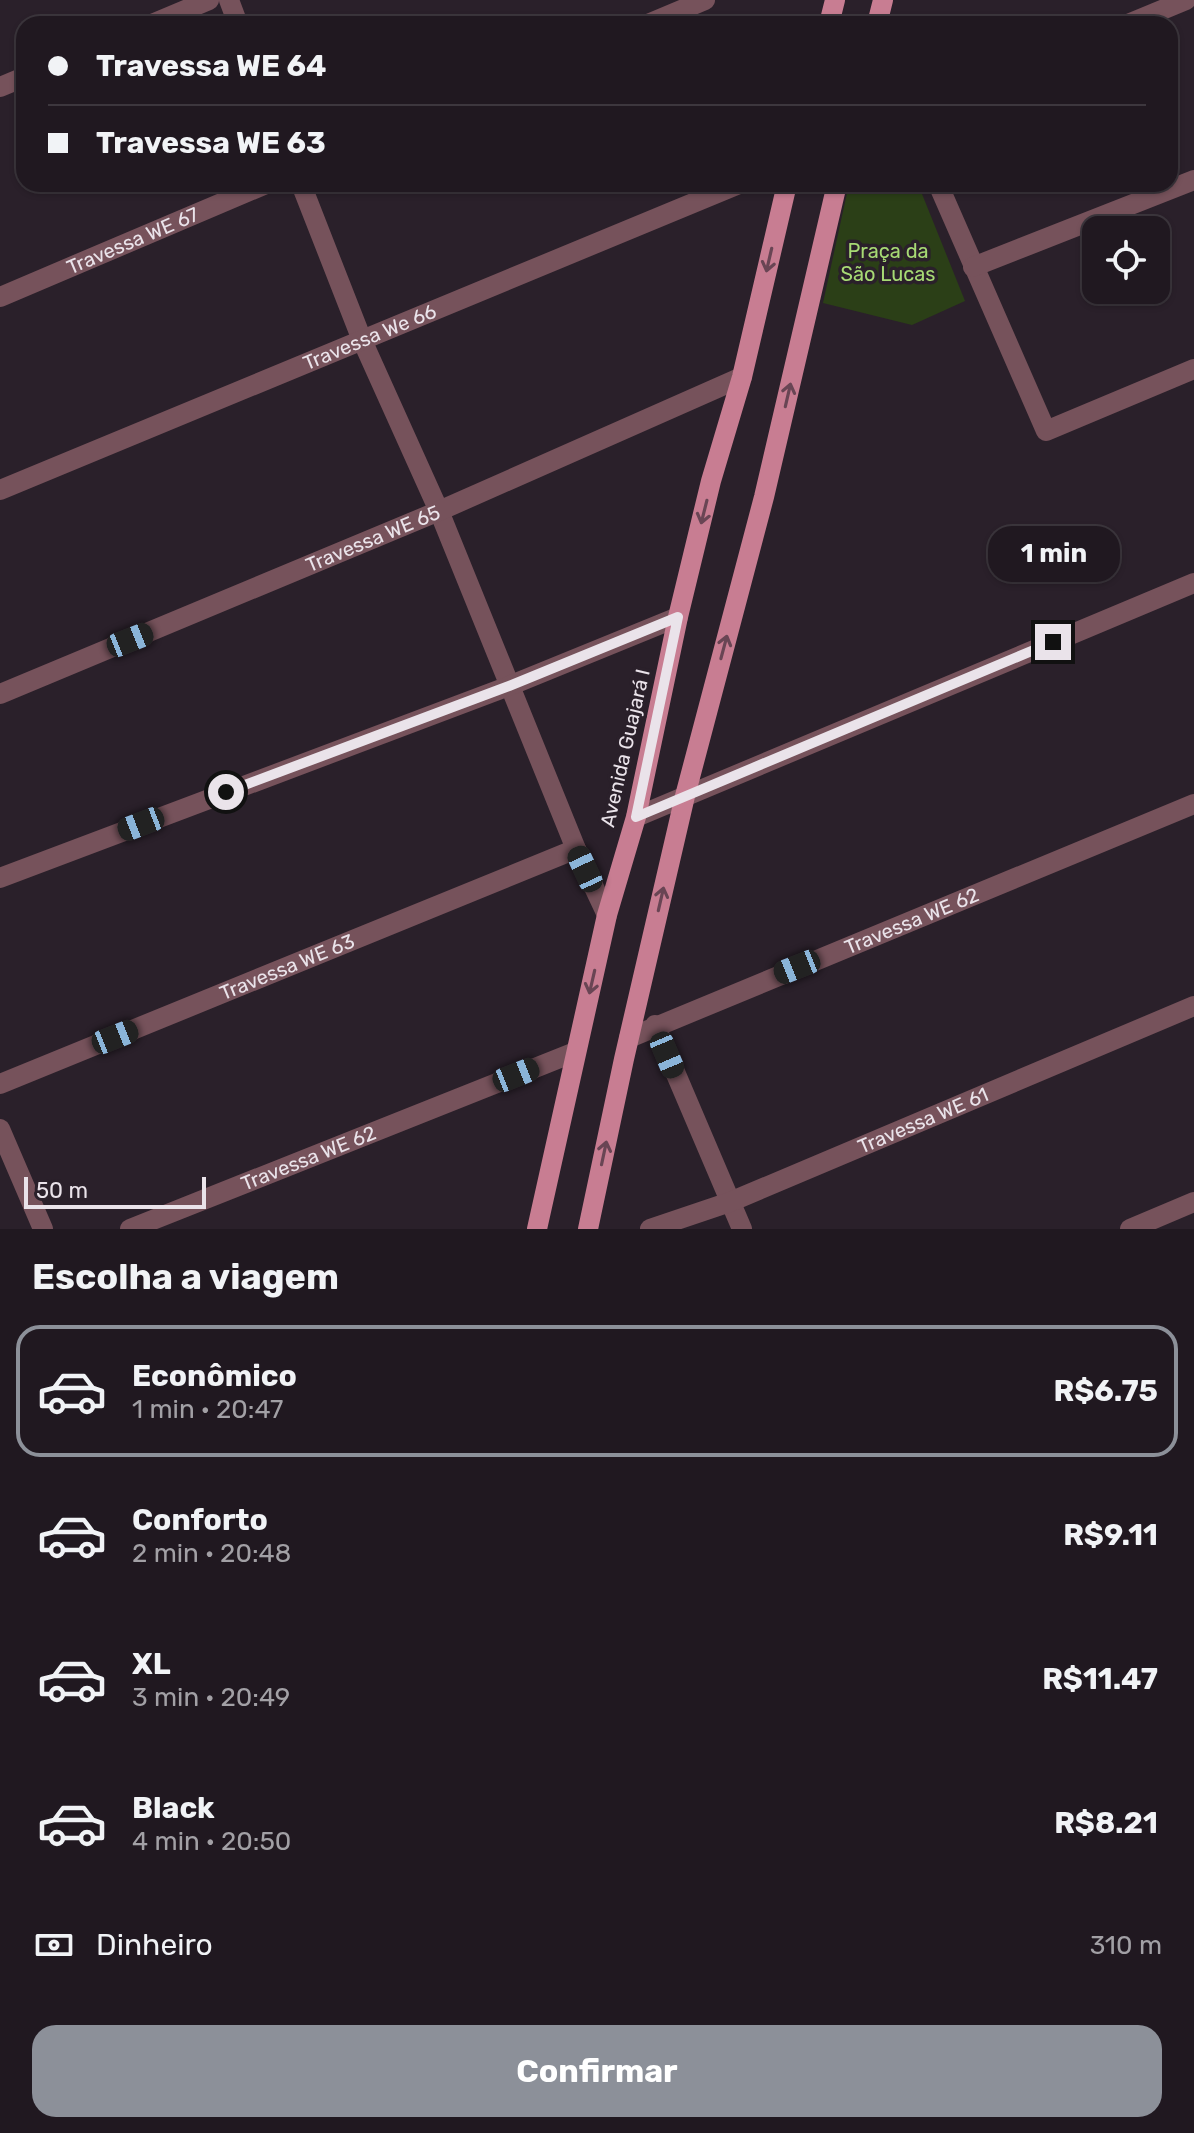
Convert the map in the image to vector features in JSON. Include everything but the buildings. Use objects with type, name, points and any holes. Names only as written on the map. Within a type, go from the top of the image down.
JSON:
[{"type":"main road","name":"Avenida Guajará I","points":[[537,1229],[607,915],[636,817],[678,617],[711,481],[742,377],[785,192]]},
{"type":"main road","points":[[588,1229],[685,796],[766,488],[835,192]]},
{"type":"street","points":[[171,16],[209,0]]},
{"type":"street","points":[[667,16],[705,0]]},
{"type":"street","points":[[1147,16],[1186,0]]},
{"type":"street","name":"Travessa WE 67","points":[[0,297],[247,192]]},
{"type":"street","points":[[304,192],[362,340],[439,511],[576,849],[607,915]]},
{"type":"street","name":"Travessa We 66","points":[[0,490],[720,192]]},
{"type":"street","points":[[941,192],[1046,431],[1194,369]]},
{"type":"street","points":[[973,267],[1164,192]]},
{"type":"street","name":"Travessa WE 65","points":[[0,694],[439,511],[742,377]]},
{"type":"street","points":[[636,817],[1194,583]]},
{"type":"street","points":[[0,878],[509,686],[678,617]]},
{"type":"street","name":"Travessa WE 62","points":[[629,1038],[1194,804]]},
{"type":"street","name":"Travessa WE 63","points":[[0,1084],[576,849]]},
{"type":"street","name":"Travessa WE 61","points":[[650,1229],[730,1202],[1194,1006]]},
{"type":"street","points":[[655,1025],[742,1229]]},
{"type":"street","name":"Travessa WE 62","points":[[130,1229],[575,1052]]},
{"type":"street","points":[[0,1129],[43,1229]]},
{"type":"street","points":[[1130,1229],[1194,1202]]},
{"type":"green space","name":"Praça da São Lucas","points":[[847,192],[921,192],[965,301],[912,325],[823,303]]},
{"type":"route","points":[[226,792],[509,686],[678,617],[636,817],[1053,642]]}]
